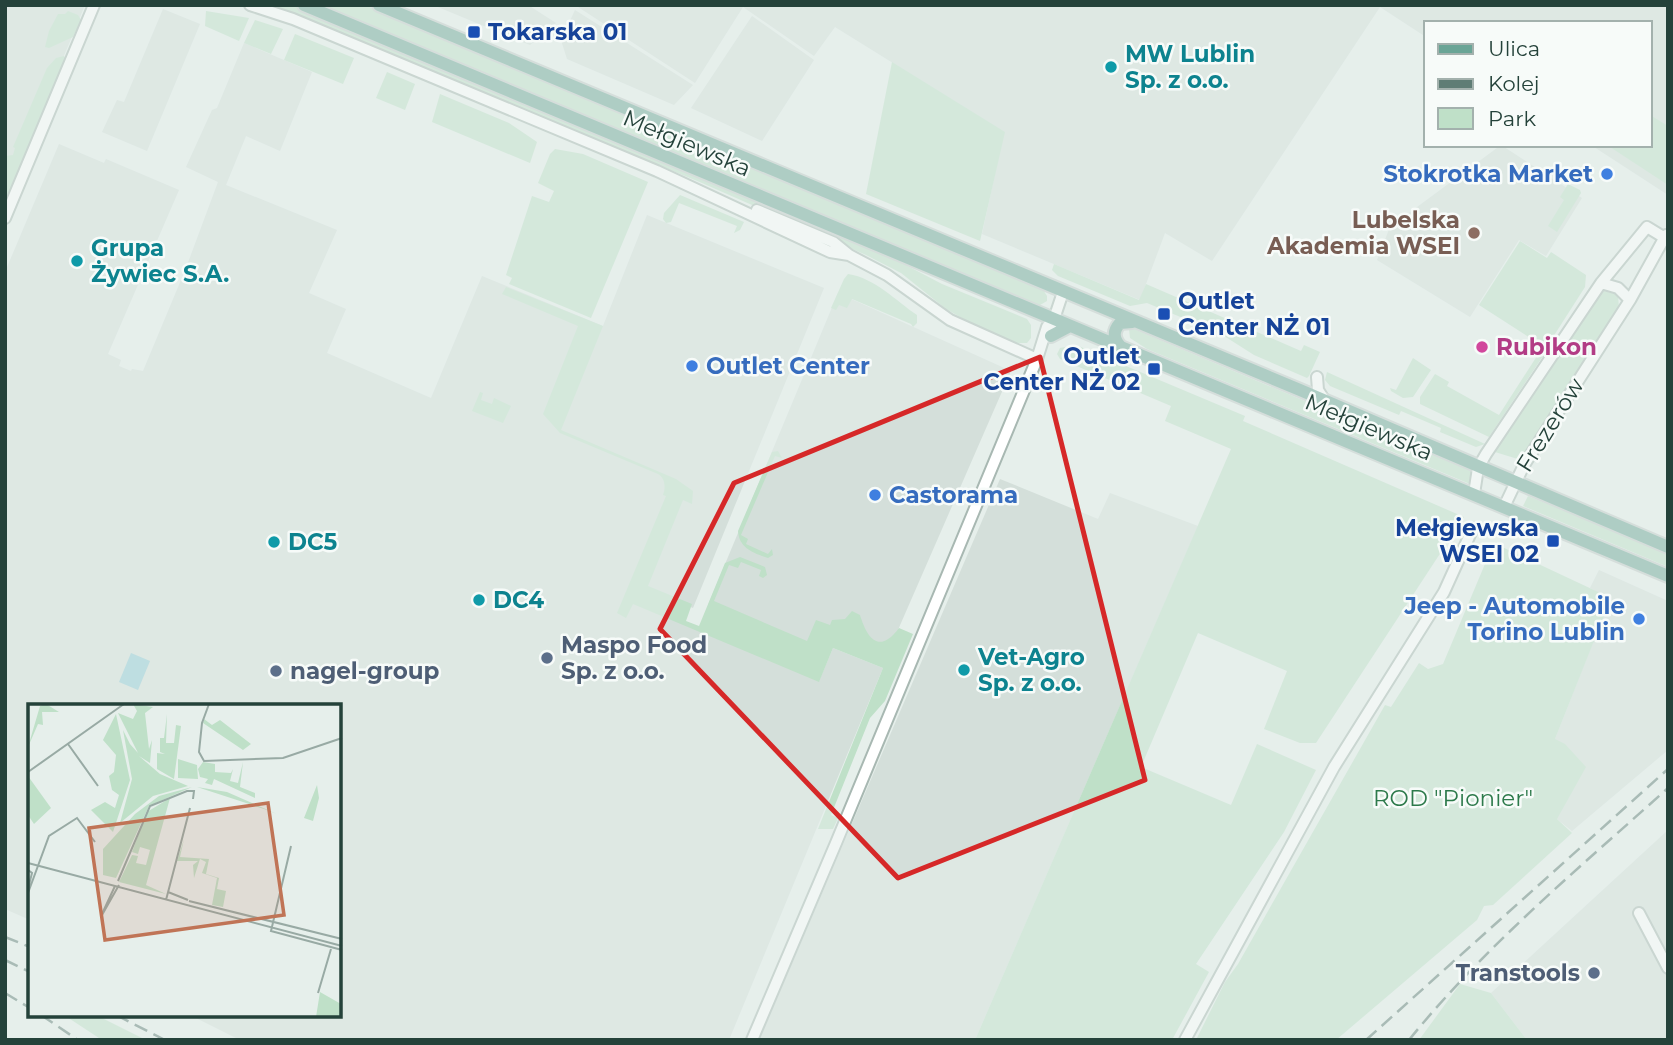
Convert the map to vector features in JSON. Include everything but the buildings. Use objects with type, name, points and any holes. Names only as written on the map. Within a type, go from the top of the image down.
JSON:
[{"type":"main road","name":"Mełgiewska","points":[[304,5],[1668,576]]},
{"type":"main road","name":"Mełgiewska","points":[[379,5],[1668,547]]},
{"type":"main road","points":[[1120,346],[1114,334],[1116,328],[1120,323],[1136,322]]},
{"type":"main road","points":[[1051,336],[1070,326]]},
{"type":"street","points":[[5,218],[94,5]]},
{"type":"street","name":"Mełgiewska","points":[[250,5],[293,19],[657,171],[818,247],[849,255],[887,275],[950,320],[1037,359]]},
{"type":"street","name":"Frezerów","points":[[1474,494],[1478,468],[1601,283],[1647,227],[1666,235],[1630,300],[1529,456],[1504,507]]},
{"type":"street","points":[[1601,283],[1618,288],[1630,300]]},
{"type":"street","points":[[1037,359],[1051,336],[1053,319],[1063,292]]},
{"type":"street","points":[[752,1040],[1037,359],[1047,327],[1053,319]]},
{"type":"street","points":[[1300,390],[1317,377],[1318,390],[1325,401]]},
{"type":"street","points":[[1185,1040],[1334,767],[1444,592],[1473,528]]},
{"type":"street","points":[[1640,913],[1668,968]]},
{"type":"highlighted area","points":[[1040,357],[1145,780],[898,878],[660,629],[734,483]]},
{"type":"shaded area","points":[[5,5],[85,5],[5,198]]},
{"type":"shaded area","points":[[433,5],[528,5],[556,23],[530,45]]},
{"type":"shaded area","points":[[575,5],[1668,5],[1668,195],[1594,147],[1652,147],[1652,21],[1424,21],[1424,36],[1380,7],[1212,261],[1165,233],[1140,300],[982,234],[1004,132],[835,27],[814,56],[743,7],[695,83]]},
{"type":"shaded area","points":[[163,9],[200,24],[147,151],[102,132],[117,100],[124,102]]},
{"type":"shaded area","points":[[575,10],[693,85],[674,105],[567,59],[561,40]]},
{"type":"shaded area","points":[[752,16],[814,60],[762,141],[691,108]]},
{"type":"shaded area","points":[[244,43],[312,72],[280,151],[246,136],[226,185],[337,230],[309,293],[346,309],[327,353],[431,398],[482,276],[603,326],[647,215],[824,288],[693,608],[640,586],[633,603],[819,681],[833,648],[883,668],[729,1040],[240,1040],[194,1017],[341,1017],[341,704],[28,704],[28,919],[5,909],[5,272],[59,144],[104,163],[106,159],[179,190],[108,354],[121,360],[119,366],[131,371],[143,371],[218,182],[186,167],[212,110],[217,108]]},
{"type":"shaded area","name":"Lubelska Akademia WSEI","points":[[1498,147],[1504,147],[1582,198],[1546,256],[1519,240],[1470,317],[1377,260],[1390,227]]},
{"type":"shaded area","points":[[838,293],[1011,371],[884,662],[816,633],[809,647],[708,605]]},
{"type":"shaded area","points":[[1000,479],[1098,519],[1110,493],[1198,526],[975,1040],[759,1040]]},
{"type":"shaded area","points":[[1599,570],[1668,601],[1668,750],[1572,831],[1557,819],[1555,739],[1610,599],[1590,588]]},
{"type":"shaded area","points":[[1668,830],[1668,1040],[1527,1040],[1491,993]]},
{"type":"green space","points":[[266,5],[292,5],[879,251],[942,284],[1027,319],[1031,325],[1031,338],[1027,343],[1013,343],[946,309],[901,273],[866,255],[702,183],[282,9]]},
{"type":"green space","points":[[320,5],[365,5],[1042,288],[1047,301],[1036,305]]},
{"type":"green space","points":[[68,11],[78,15],[81,20],[73,37],[49,48],[45,47],[49,31],[58,14]]},
{"type":"green space","points":[[206,11],[249,18],[239,41],[205,26]]},
{"type":"green space","points":[[255,20],[283,29],[271,54],[244,43]]},
{"type":"green space","points":[[295,34],[354,58],[343,84],[284,60]]},
{"type":"green space","points":[[64,56],[64,66],[31,141],[27,157],[19,168],[5,201],[5,156],[13,155],[13,147],[47,68],[56,58]]},
{"type":"green space","points":[[892,62],[1005,132],[980,241],[866,194]]},
{"type":"green space","points":[[387,72],[415,84],[405,110],[376,98]]},
{"type":"green space","points":[[440,94],[509,123],[537,142],[530,163],[432,122]]},
{"type":"green space","points":[[1652,116],[1668,126],[1668,185],[1610,147],[1652,147]]},
{"type":"green space","points":[[555,149],[583,154],[648,182],[591,318],[509,284],[512,278],[506,275],[532,196],[549,202],[554,191],[538,183],[550,154]]},
{"type":"green space","points":[[1568,184],[1581,193],[1557,232],[1548,226],[1564,200],[1560,197]]},
{"type":"green space","points":[[680,195],[744,222],[740,230],[734,233],[737,226],[679,203],[671,222],[666,223],[663,219],[664,213]]},
{"type":"green space","points":[[1520,241],[1547,258],[1551,252],[1586,275],[1585,287],[1546,348],[1479,305]]},
{"type":"green space","points":[[1054,264],[1139,300],[1146,284],[1301,351],[1304,345],[1320,352],[1307,378],[1254,355],[1221,334],[1147,303],[1130,306],[1058,276],[1052,270]]},
{"type":"green space","points":[[848,274],[867,280],[885,291],[917,315],[917,323],[913,327],[852,299],[847,308],[839,305],[836,310],[831,308]]},
{"type":"green space","points":[[506,287],[603,326],[561,430],[676,479],[693,491],[692,504],[683,500],[648,586],[692,604],[686,621],[699,626],[725,563],[740,557],[765,567],[767,575],[763,578],[759,576],[761,570],[741,562],[738,568],[729,565],[714,601],[807,641],[816,620],[830,625],[832,620],[845,619],[852,611],[860,615],[870,636],[880,642],[892,636],[899,628],[913,634],[885,701],[870,718],[831,815],[838,818],[833,829],[818,829],[883,668],[833,648],[819,682],[633,604],[626,618],[617,613],[666,496],[663,495],[663,480],[658,474],[560,433],[543,414],[578,326],[502,294]]},
{"type":"green space","points":[[1604,291],[1618,295],[1619,308],[1521,460],[1495,452],[1595,297]]},
{"type":"green space","points":[[1129,329],[1471,471],[1470,484],[1147,349],[1130,338]]},
{"type":"green space","points":[[1076,345],[1245,416],[1243,421],[1464,517],[1316,743],[1300,743],[1264,729],[1287,671],[1198,633],[1141,767],[1231,805],[1257,744],[1316,770],[1284,832],[1196,964],[1209,972],[1172,1040],[975,1040],[1231,449],[1165,421],[1171,406],[1060,359],[1057,354],[1060,348]]},
{"type":"green space","points":[[1534,351],[1543,356],[1489,437],[1420,404],[1420,397],[1435,374],[1449,382],[1447,386],[1499,415],[1537,356]]},
{"type":"green space","points":[[1413,358],[1431,370],[1413,397],[1403,398],[1390,388],[1396,390]]},
{"type":"green space","points":[[1327,372],[1485,444],[1476,447],[1401,411],[1399,415],[1330,386],[1325,380]]},
{"type":"green space","points":[[480,392],[483,393],[481,400],[492,404],[494,398],[511,406],[503,423],[472,411]]},
{"type":"green space","points":[[778,451],[782,458],[775,456],[741,535],[748,539],[746,544],[768,554],[772,549],[773,555],[768,558],[744,546],[738,531],[772,452]]},
{"type":"green space","points":[[1528,496],[1668,553],[1668,567],[1523,506]]},
{"type":"green space","name":"ROD \"Pionier\"","points":[[1500,546],[1611,598],[1555,739],[1565,744],[1586,767],[1557,819],[1572,833],[1493,905],[1484,906],[1477,920],[1336,1040],[1196,1040],[1225,982],[1238,964],[1385,705],[1391,707],[1419,663],[1428,669],[1443,664],[1490,552]]},
{"type":"green space","points":[[1460,984],[1491,993],[1527,1040],[1419,1040]]},
{"type":"green space","points":[[67,1017],[100,1017],[146,1040],[102,1040]]},
{"type":"water","points":[[131,653],[150,661],[138,690],[119,682]]},
{"type":"railway","points":[[1366,1040],[1668,769]]},
{"type":"railway","points":[[1409,1040],[1501,940],[1668,788]]},
{"type":"railway","points":[[5,937],[28,946]]},
{"type":"railway","points":[[5,960],[28,971]]},
{"type":"railway","points":[[5,993],[28,1007]]},
{"type":"railway","points":[[44,1017],[78,1040]]},
{"type":"railway","points":[[120,1017],[165,1040]]},
{"type":"place","name":"Tokarska 01","points":[[474,32]]},
{"type":"place","name":"MW Lublin Sp. z o.o.","points":[[1111,67]]},
{"type":"place","name":"Stokrotka Market","points":[[1607,174]]},
{"type":"place","name":"Lubelska Akademia WSEI","points":[[1474,233]]},
{"type":"place","name":"Grupa Żywiec S.A.","points":[[77,261]]},
{"type":"place","name":"Outlet Center NŻ 01","points":[[1164,314]]},
{"type":"place","name":"Rubikon","points":[[1482,347]]},
{"type":"place","name":"Outlet Center","points":[[692,366]]},
{"type":"place","name":"Outlet Center NŻ 02","points":[[1154,369]]},
{"type":"place","name":"Castorama","points":[[875,495]]},
{"type":"place","name":"Mełgiewska WSEI 02","points":[[1553,541]]},
{"type":"place","name":"DC5","points":[[274,542]]},
{"type":"place","name":"DC4","points":[[479,600]]},
{"type":"place","name":"Jeep - Automobile Torino Lublin","points":[[1639,619]]},
{"type":"place","name":"Maspo Food Sp. z o.o.","points":[[547,658]]},
{"type":"place","name":"Vet-Agro Sp. z o.o.","points":[[964,670]]},
{"type":"place","name":"nagel-group","points":[[276,671]]},
{"type":"place","name":"Transtools","points":[[1594,973]]}]
